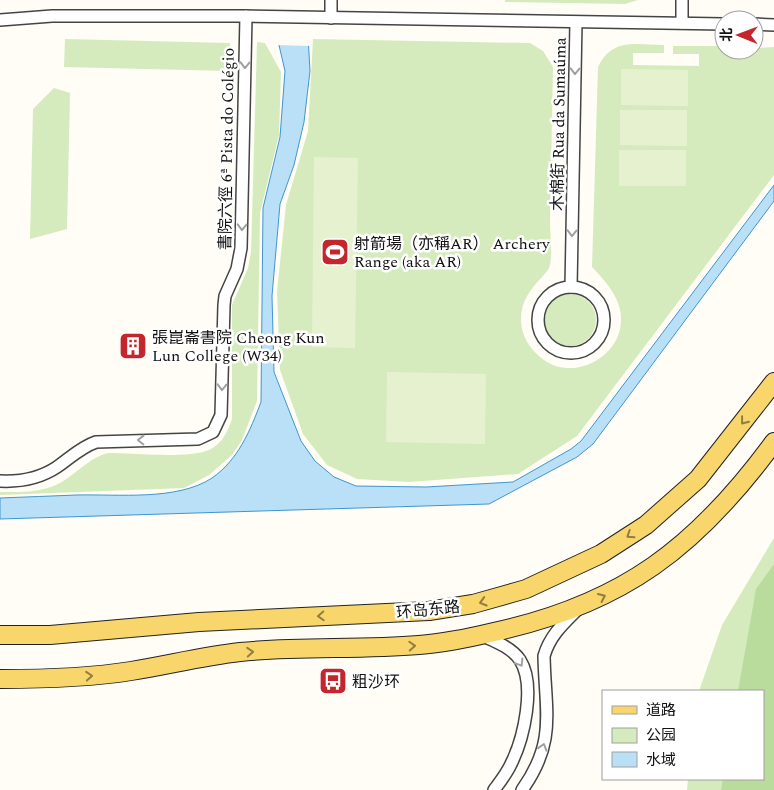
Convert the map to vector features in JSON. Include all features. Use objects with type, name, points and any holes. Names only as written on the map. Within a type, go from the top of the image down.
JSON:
[{"type":"main road","name":"环岛东路","points":[[0,635],[50,635],[199,622],[429,611],[473,604],[526,589],[601,554],[646,525],[698,479],[774,382]]},
{"type":"main road","name":"环岛东路","points":[[0,679],[40,679],[122,672],[239,652],[420,645],[481,635],[546,620],[580,608],[636,579],[670,554],[703,525],[730,497],[774,442]]},
{"type":"main road","points":[[0,691],[40,679]]},
{"type":"street","points":[[328,18],[331,0]]},
{"type":"street","points":[[682,0],[682,23]]},
{"type":"street","points":[[0,20],[52,16],[260,16],[714,24]]},
{"type":"street","name":"書院六徑 6ª Pista do Colégio","points":[[0,481],[24,481],[39,476],[55,468],[85,445],[96,442],[190,440],[206,436],[212,432],[221,414],[225,296],[237,269],[241,248],[246,16]]},
{"type":"street","name":"木棉街 Rua da Sumaúma","points":[[571,287],[576,22]]},
{"type":"street","points":[[571,287],[581,288],[597,300],[604,319],[599,338],[584,351],[575,354],[560,352],[547,344],[540,332],[538,317],[545,299],[553,292],[571,287]]},
{"type":"street","points":[[522,790],[538,765],[546,740],[548,725],[544,656],[547,646],[552,636],[580,608]]},
{"type":"street","points":[[481,635],[510,650],[519,659],[525,672],[528,690],[525,720],[511,764],[494,790]]},
{"type":"green space","points":[[505,0],[638,0],[625,4],[505,2]]},
{"type":"green space","points":[[65,39],[230,43],[229,71],[64,67]]},
{"type":"green space","points":[[313,39],[530,43],[543,51],[553,67],[551,259],[548,269],[524,301],[521,325],[527,342],[544,360],[556,366],[569,368],[582,366],[594,362],[614,344],[619,332],[621,319],[616,297],[592,267],[598,67],[604,57],[618,47],[626,45],[664,45],[664,53],[633,53],[633,65],[699,66],[699,54],[673,54],[673,46],[714,46],[714,60],[764,60],[764,48],[774,47],[774,175],[577,436],[518,474],[409,482],[357,479],[327,465],[303,434],[280,370],[277,292],[286,205],[308,131]]},
{"type":"green space","points":[[257,42],[265,43],[281,72],[279,135],[260,213],[257,401],[242,440],[232,455],[209,475],[184,488],[0,495],[0,492],[30,491],[51,487],[94,459],[108,453],[174,455],[199,453],[209,450],[221,441],[232,419],[232,305],[248,268],[251,252]]},
{"type":"green space","points":[[621,69],[688,70],[688,106],[621,105]]},
{"type":"green space","points":[[54,88],[70,93],[67,229],[30,239],[33,109]]},
{"type":"green space","points":[[620,110],[687,110],[687,146],[620,145]]},
{"type":"green space","points":[[619,150],[686,150],[686,186],[619,186]]},
{"type":"green space","name":"射箭場（亦稱AR） Archery Range (aka AR)","points":[[314,157],[358,158],[355,348],[312,347]]},
{"type":"green space","points":[[565,294],[575,294],[584,298],[592,306],[596,320],[592,334],[584,342],[575,346],[565,346],[556,342],[548,334],[544,325],[544,315],[548,306],[556,298]]},
{"type":"green space","points":[[387,372],[486,374],[485,444],[386,442]]},
{"type":"green space","points":[[774,538],[774,790],[687,790],[688,780],[764,780],[764,690],[699,690],[722,625]]},
{"type":"green space","points":[[774,564],[774,790],[721,790],[723,780],[764,780],[764,690],[738,690],[756,589]]},
{"type":"water","points":[[306,0],[310,71],[304,122],[294,165],[280,204],[272,296],[274,372],[301,441],[315,461],[334,477],[356,486],[426,487],[513,482],[571,449],[581,441],[774,185],[774,201],[593,444],[577,457],[489,504],[0,519],[0,498],[147,495],[182,490],[212,478],[229,463],[242,444],[261,402],[263,208],[280,137],[285,71],[275,28]]},
{"type":"pier","points":[[271,0],[309,0],[311,46],[276,45],[272,28]]},
{"type":"place","name":"射箭場（亦稱AR） Archery Range (aka AR)","points":[[335,252]]},
{"type":"place","name":"張崑崙書院 Cheong Kun Lun College (W34)","points":[[133,346]]},
{"type":"place","name":"粗沙环","points":[[333,681]]}]
